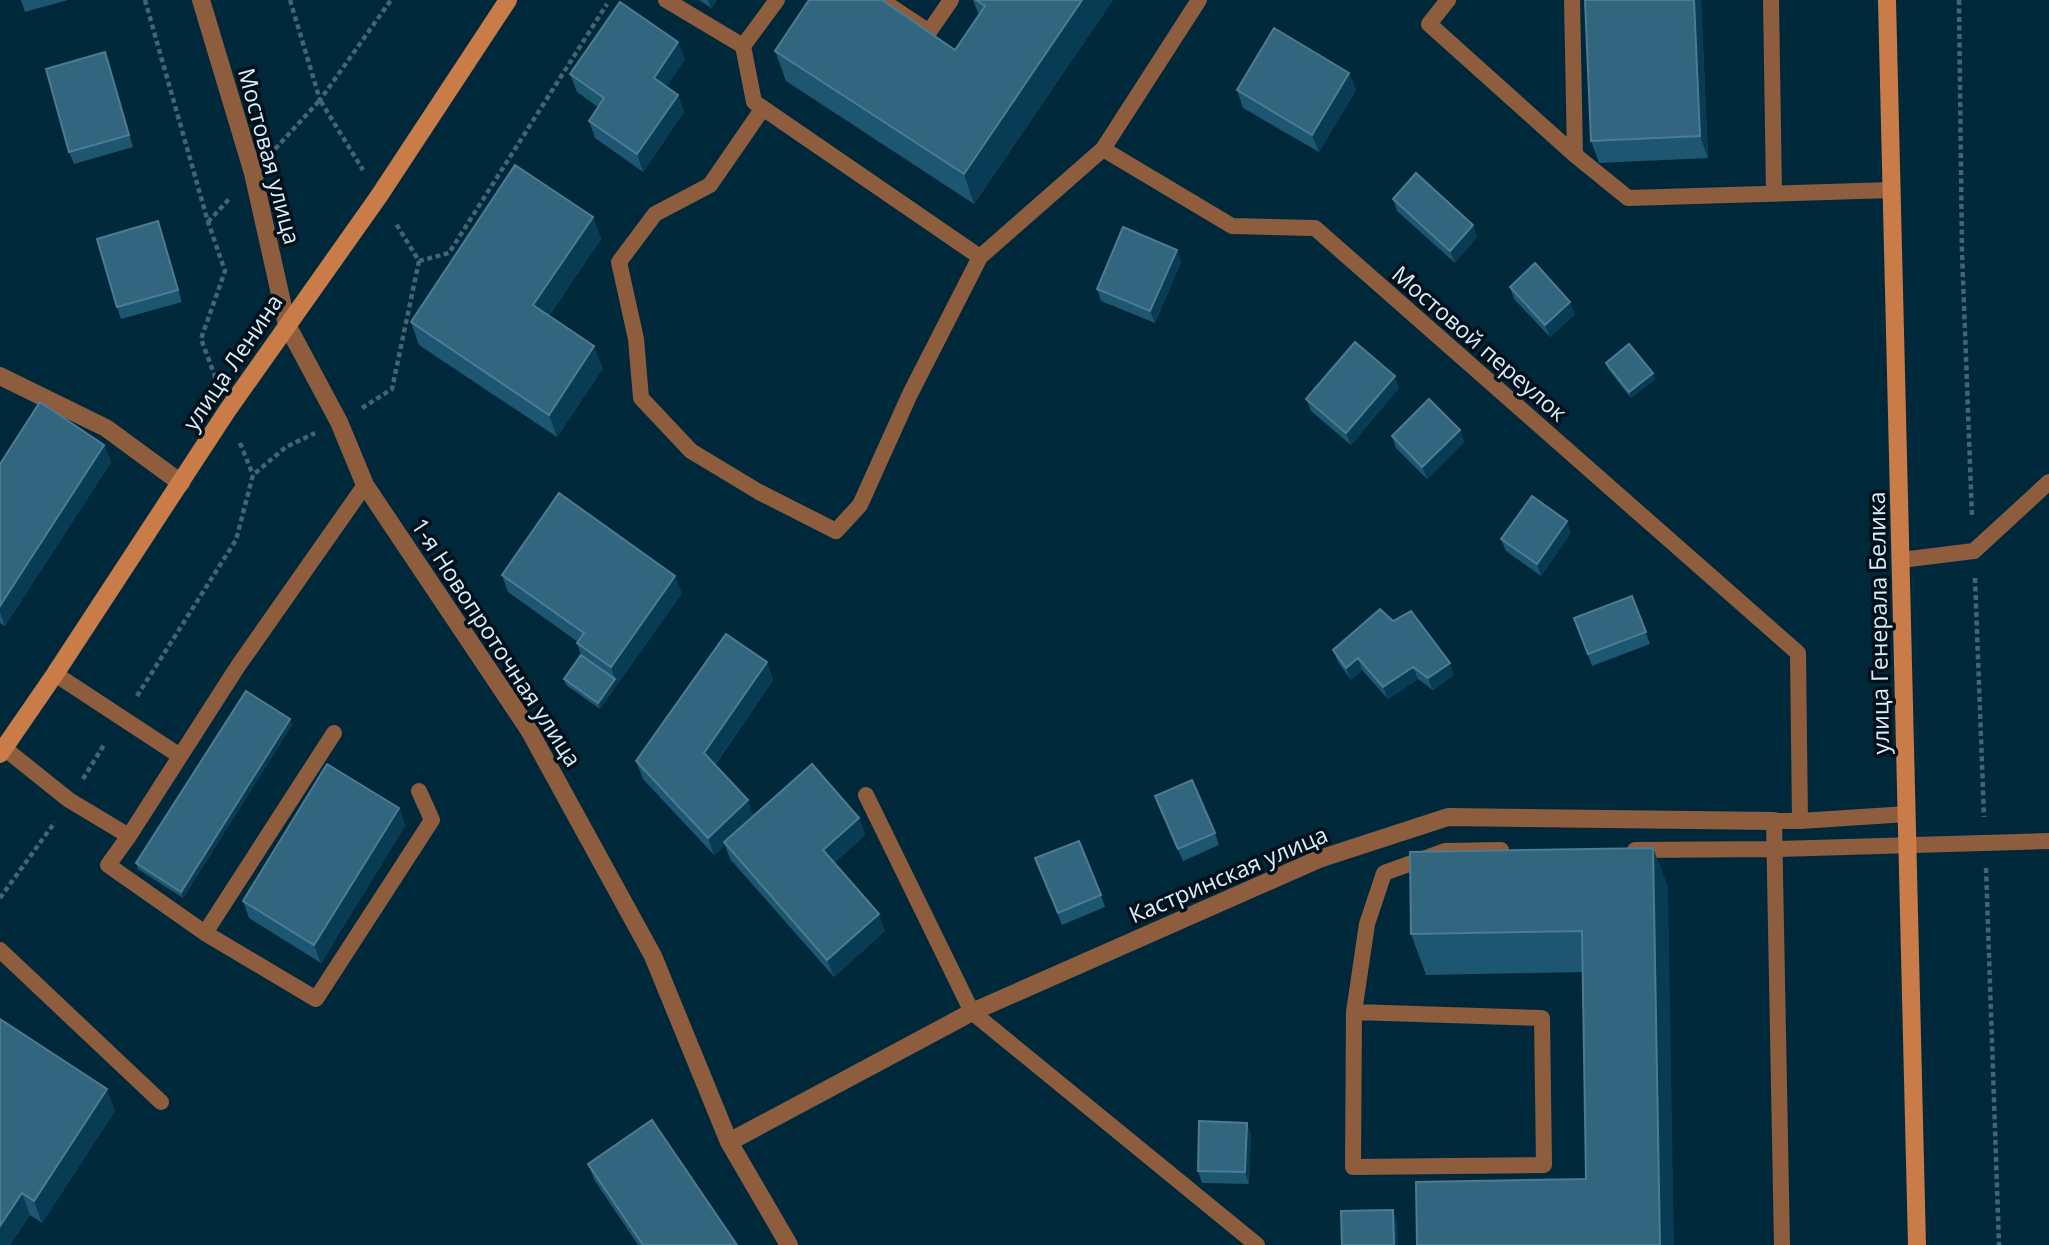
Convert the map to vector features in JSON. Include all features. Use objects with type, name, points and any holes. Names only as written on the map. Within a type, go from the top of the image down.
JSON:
[{"type":"main road","name":"улица Ленина","points":[[2,751],[508,0]]},
{"type":"main road","name":"улица Генерала Белика","points":[[1887,0],[1917,1245]]},
{"type":"street","name":"Мостовая улица","points":[[201,0],[253,173],[287,325]]},
{"type":"street","name":"1-я Новопроточная улица","points":[[287,325],[339,422],[365,485],[529,730],[653,956],[729,1142]]},
{"type":"street","points":[[0,376],[106,428],[181,483]]},
{"type":"street","name":"Кастринская улица","points":[[729,1142],[972,1012],[1319,859],[1448,817],[1774,821]]},
{"type":"street","points":[[729,1142],[789,1245]]},
{"type":"lane","points":[[666,0],[743,46]]},
{"type":"lane","points":[[777,0],[743,46],[754,102],[980,257]]},
{"type":"lane","points":[[881,0],[929,33],[951,0]]},
{"type":"lane","points":[[763,108],[709,185],[655,214],[619,262],[636,339],[641,398],[691,452],[759,492],[836,531],[860,505],[910,394],[980,257],[1102,149],[1199,0]]},
{"type":"lane","points":[[1448,0],[1429,24],[1575,155],[1628,198],[1892,190]]},
{"type":"lane","points":[[1572,0],[1575,155]]},
{"type":"lane","points":[[1771,0],[1774,193]]},
{"type":"lane","name":"Мостовой переулок","points":[[1102,149],[1232,226],[1315,228],[1798,653],[1800,821]]},
{"type":"lane","points":[[1901,560],[1974,551],[2049,482]]},
{"type":"lane","points":[[365,485],[238,666],[130,836],[108,864],[205,933],[316,999],[432,820],[419,791]]},
{"type":"lane","points":[[55,674],[180,757]]},
{"type":"lane","points":[[205,933],[334,733]]},
{"type":"lane","points":[[2,751],[69,800],[130,836]]},
{"type":"lane","points":[[866,795],[972,1012],[1257,1245]]},
{"type":"lane","name":"Кастринская улица","points":[[1774,821],[1907,814]]},
{"type":"lane","points":[[1774,821],[1782,1245]]},
{"type":"lane","points":[[1623,850],[1774,849],[2049,841]]},
{"type":"lane","points":[[1354,1013],[1542,1018],[1544,1165],[1353,1167],[1354,1013],[1367,924],[1384,873],[1445,851],[1513,850]]},
{"type":"lane","points":[[0,950],[161,1102]]},
{"type":"path","points":[[145,0],[225,271],[201,339]]},
{"type":"path","points":[[290,0],[320,100],[391,0]]},
{"type":"path","points":[[1959,0],[1962,252],[1999,1245]]},
{"type":"path","points":[[392,389],[419,261],[449,253],[607,4]]},
{"type":"path","points":[[136,696],[236,540],[253,475],[285,447]]},
{"type":"path","points":[[82,781],[105,743]]},
{"type":"path","points":[[0,898],[55,821]]},
{"type":"building","points":[[809,0],[882,0],[955,50],[985,6],[976,0],[1082,0],[964,174],[775,51]]},
{"type":"building","points":[[1585,0],[1694,0],[1700,136],[1591,141]]},
{"type":"building","points":[[620,2],[678,42],[654,78],[678,95],[637,154],[589,121],[604,98],[570,74]]},
{"type":"building","points":[[1274,28],[1349,73],[1312,135],[1237,90]]},
{"type":"building","points":[[105,52],[129,135],[69,152],[46,69]]},
{"type":"building","points":[[515,165],[593,217],[533,305],[594,346],[549,415],[411,322]]},
{"type":"building","points":[[1416,173],[1473,225],[1450,251],[1393,199]]},
{"type":"building","points":[[158,221],[178,290],[117,307],[97,239]]},
{"type":"building","points":[[1123,227],[1177,250],[1150,311],[1097,289]]},
{"type":"building","points":[[1535,263],[1570,302],[1545,325],[1510,287]]},
{"type":"building","points":[[1355,342],[1395,376],[1346,433],[1306,399]]},
{"type":"building","points":[[1629,344],[1653,373],[1629,392],[1606,363]]},
{"type":"building","points":[[1429,399],[1460,430],[1422,467],[1392,436]]},
{"type":"building","points":[[40,402],[104,445],[0,606],[0,464]]},
{"type":"building","points":[[559,493],[675,576],[611,667],[577,643],[584,633],[502,575]]},
{"type":"building","points":[[1532,496],[1567,521],[1537,564],[1501,539]]},
{"type":"building","points":[[1632,596],[1646,632],[1588,654],[1574,618]]},
{"type":"building","points":[[1380,609],[1393,621],[1411,611],[1450,663],[1428,678],[1413,667],[1383,687],[1358,658],[1346,668],[1333,650]]},
{"type":"building","points":[[726,634],[767,662],[704,753],[748,800],[708,838],[636,761]]},
{"type":"building","points":[[581,655],[615,679],[598,703],[564,679]]},
{"type":"building","points":[[246,691],[290,719],[181,892],[136,863]]},
{"type":"building","points":[[327,764],[399,808],[314,945],[243,901]]},
{"type":"building","points":[[812,764],[859,818],[823,850],[879,914],[827,960],[724,842]]},
{"type":"building","points":[[1192,780],[1215,833],[1178,849],[1155,796]]},
{"type":"building","points":[[1079,841],[1101,895],[1058,913],[1035,858]]},
{"type":"building","points":[[1653,848],[1660,1245],[1417,1245],[1416,1182],[1586,1179],[1582,931],[1411,934],[1410,852]]},
{"type":"building","points":[[0,1019],[107,1089],[34,1201],[22,1193],[0,1226]]},
{"type":"building","points":[[652,1120],[737,1245],[643,1245],[588,1164]]},
{"type":"building","points":[[1199,1121],[1247,1123],[1245,1172],[1198,1171]]},
{"type":"building","points":[[1393,1210],[1394,1245],[1342,1245],[1341,1211]]}]
